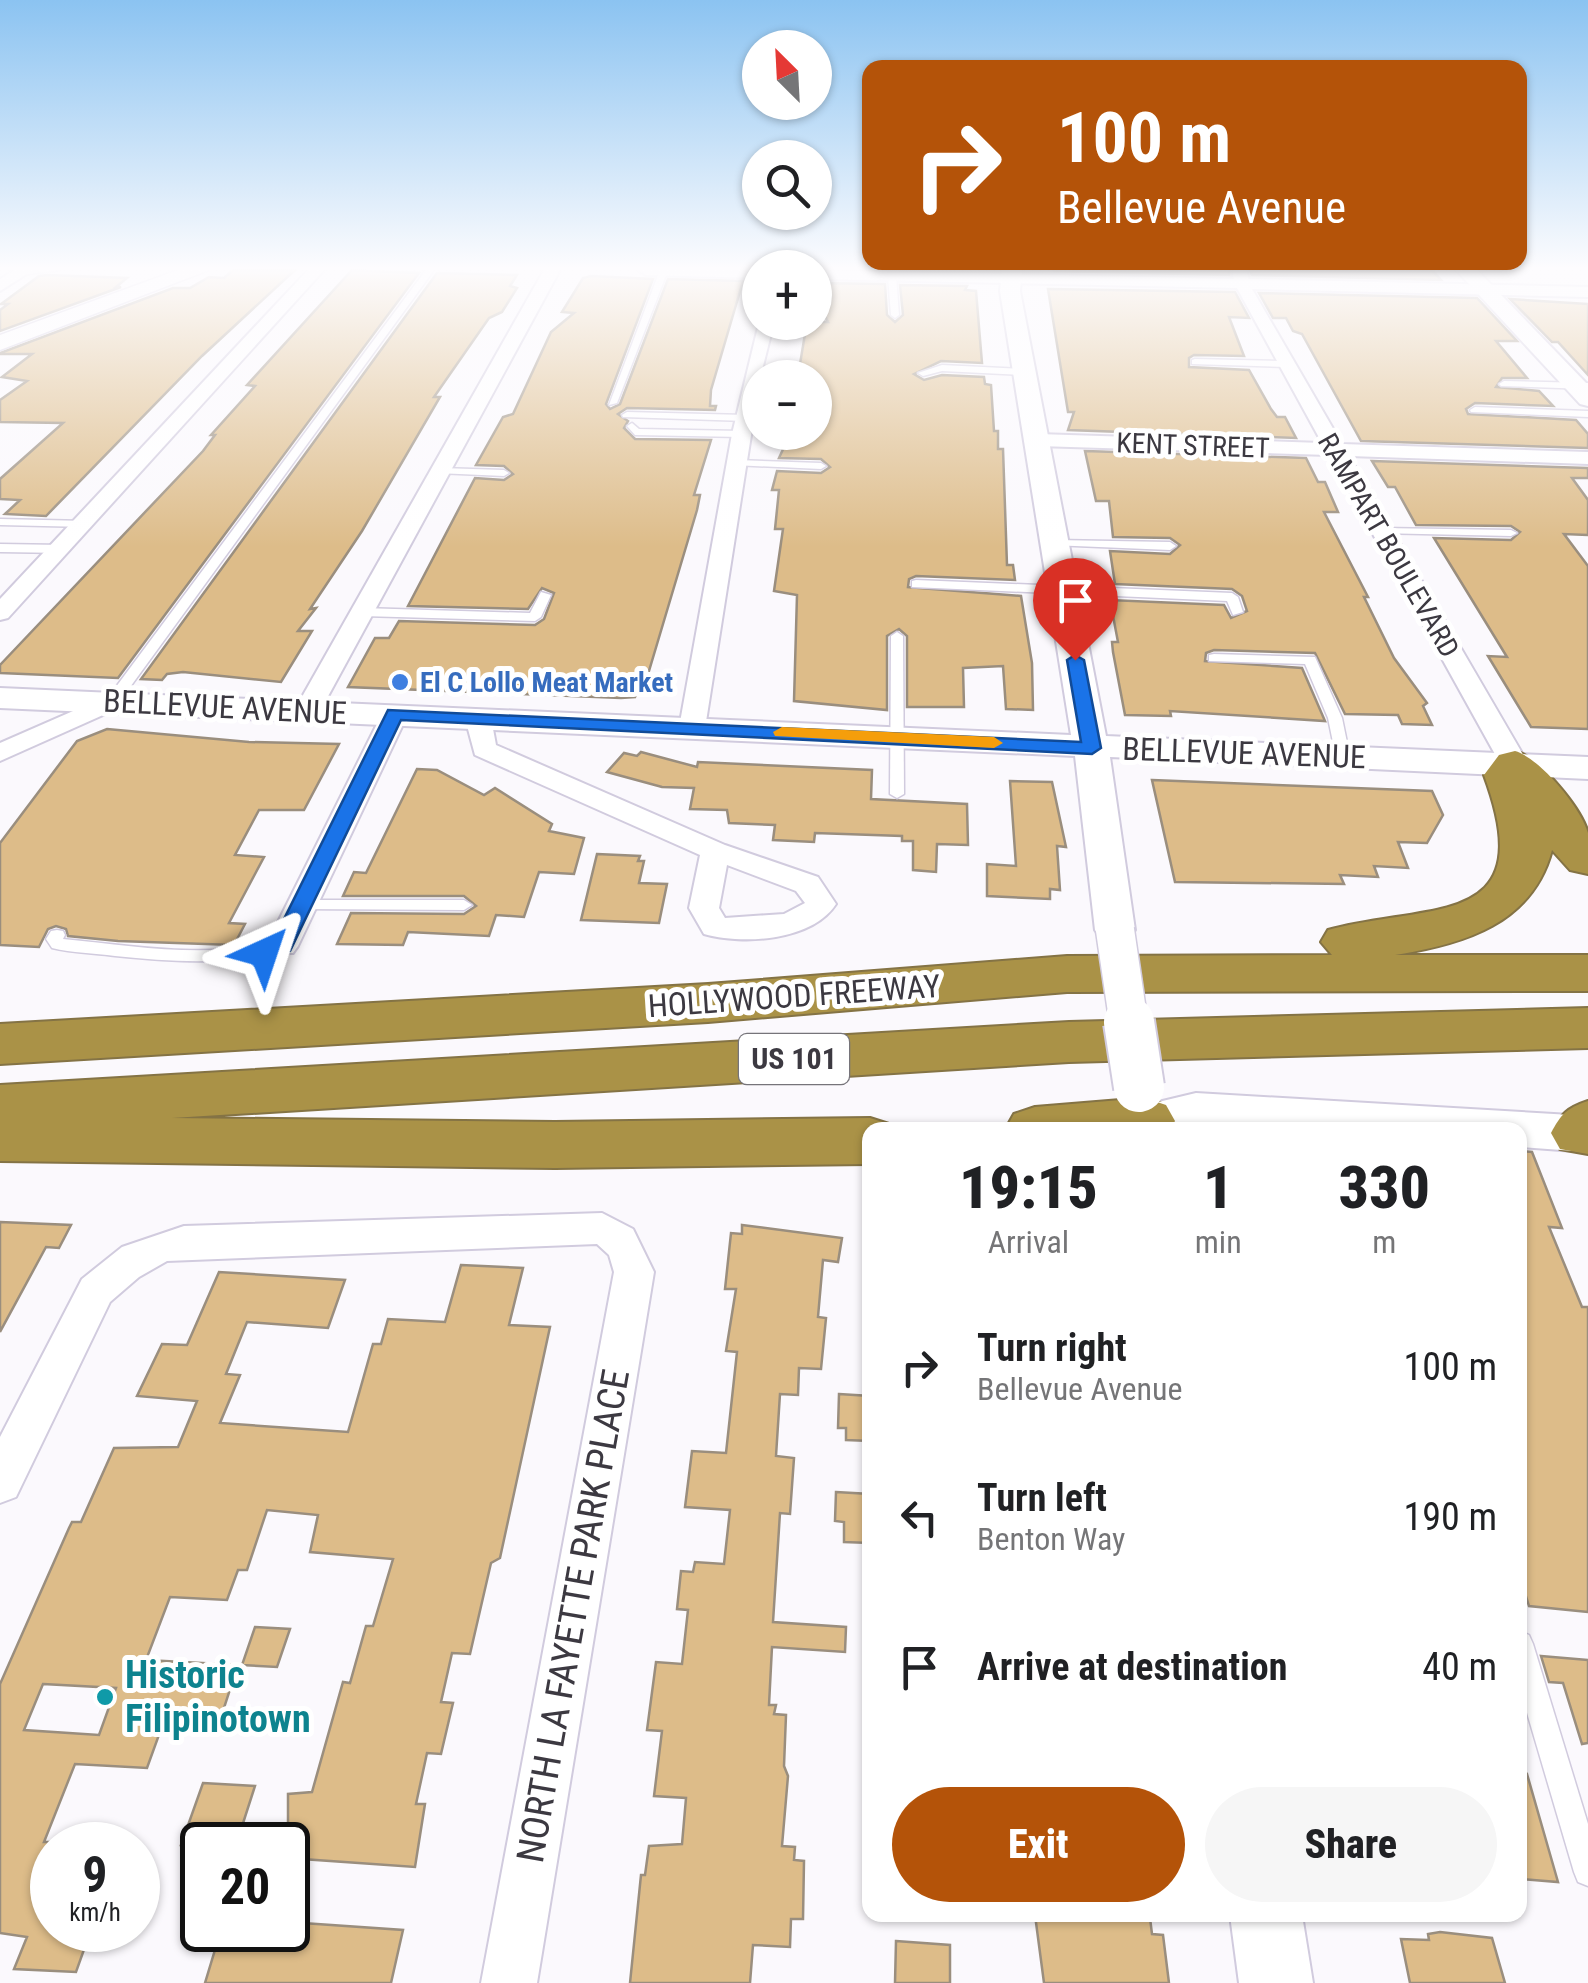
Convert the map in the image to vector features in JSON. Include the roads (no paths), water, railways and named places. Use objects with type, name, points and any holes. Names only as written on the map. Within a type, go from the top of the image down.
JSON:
[{"type":"highway","points":[[1067,974],[1159,951],[1393,940],[1466,920],[1508,890],[1527,853],[1526,830],[1507,775],[1515,765],[1530,778],[1566,836],[1588,859]]},
{"type":"highway","name":"HOLLYWOOD FREEWAY","points":[[0,1044],[708,1003],[1067,974],[1588,973]]},
{"type":"highway","name":"HOLLYWOOD FREEWAY","points":[[0,1107],[1087,1041],[1588,1028]]},
{"type":"highway","points":[[1086,1122],[1143,1113]]},
{"type":"highway","points":[[0,1140],[555,1145],[862,1141]]},
{"type":"street","points":[[0,613],[64,549],[232,363]]},
{"type":"street","points":[[307,711],[501,363]]},
{"type":"street","points":[[1024,363],[1092,748],[1114,930],[1143,1113],[1196,1110],[1331,1122]]},
{"type":"street","points":[[1555,363],[1585,394]]},
{"type":"street","name":"RAMPART BOULEVARD","points":[[1286,364],[1515,765]]},
{"type":"street","points":[[692,728],[742,436]]},
{"type":"street","name":"KENT STREET","points":[[1038,440],[1588,458]]},
{"type":"street","name":"BELLEVUE AVENUE","points":[[0,698],[1588,768]]},
{"type":"street","points":[[0,754],[112,702]]},
{"type":"street","points":[[282,946],[394,714]]},
{"type":"street","points":[[478,718],[484,749],[715,851]]},
{"type":"street","points":[[0,781],[31,742]]},
{"type":"street","points":[[1527,1133],[1586,1136]]},
{"type":"street","name":"NORTH LA FAYETTE PARK PLACE","points":[[0,1482],[96,1291],[118,1268],[151,1250],[184,1242],[602,1228],[618,1236],[628,1250],[634,1272],[509,1983]]},
{"type":"street","points":[[1267,1922],[1276,1983]]},
{"type":"lane","points":[[112,702],[362,363]]},
{"type":"lane","points":[[612,403],[628,363]]},
{"type":"lane","points":[[1220,363],[1286,364]]},
{"type":"lane","points":[[924,373],[942,368],[1025,372]]},
{"type":"lane","points":[[1504,384],[1585,394]]},
{"type":"lane","points":[[1475,410],[1588,414]]},
{"type":"lane","points":[[629,420],[635,432],[742,426]]},
{"type":"lane","points":[[737,462],[822,466]]},
{"type":"lane","points":[[441,471],[504,473]]},
{"type":"lane","points":[[0,522],[86,524]]},
{"type":"lane","points":[[1380,531],[1510,533]]},
{"type":"lane","points":[[1054,543],[1170,546]]},
{"type":"lane","points":[[0,548],[64,549]]},
{"type":"lane","points":[[916,584],[1232,597],[1236,612]]},
{"type":"lane","points":[[362,612],[535,617],[544,595]]},
{"type":"lane","points":[[897,636],[898,794]]},
{"type":"lane","points":[[1214,658],[1310,660],[1334,718],[1343,756]]},
{"type":"lane","points":[[302,904],[464,904]]},
{"type":"lane","points":[[57,935],[54,940],[58,944],[229,955],[282,946]]},
{"type":"lane","points":[[1527,1667],[1588,1872]]},
{"type":"place","name":"El C Lollo Meat Market","points":[[400,682]]},
{"type":"place","name":"Historic Filipinotown","points":[[105,1697]]}]
